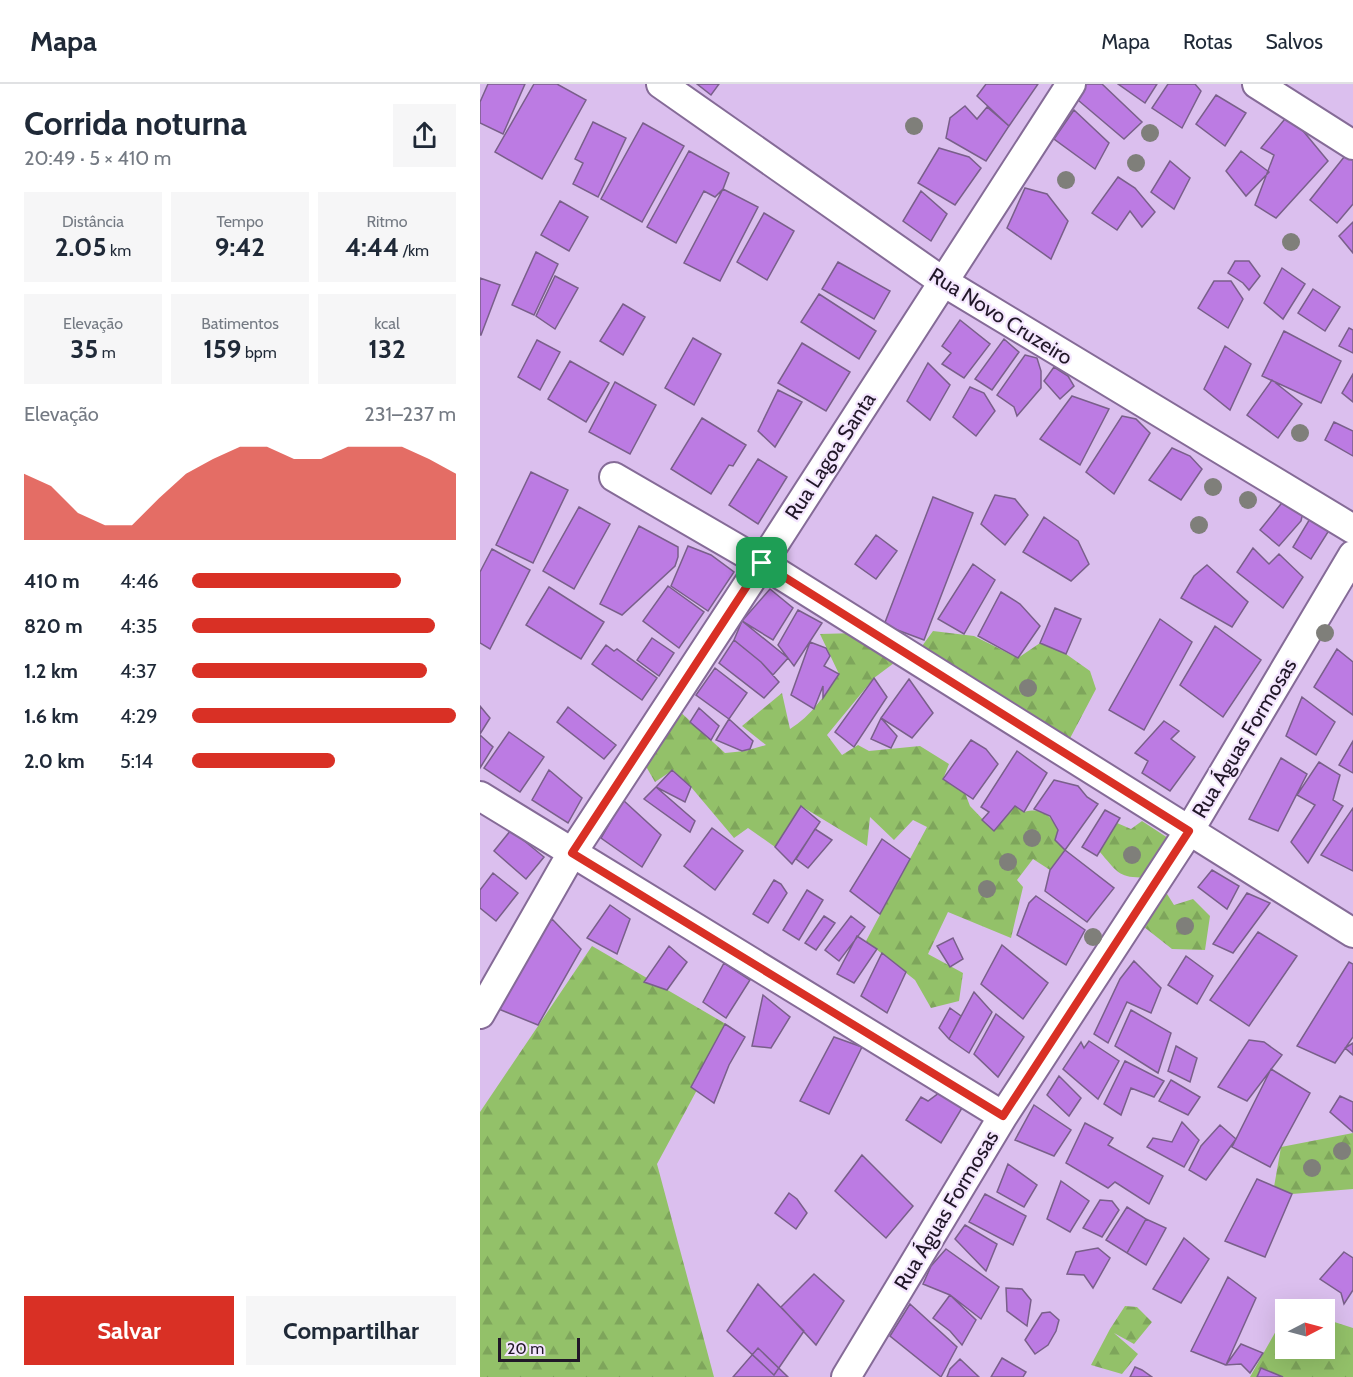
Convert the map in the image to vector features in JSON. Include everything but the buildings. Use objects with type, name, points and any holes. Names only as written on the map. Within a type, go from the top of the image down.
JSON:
[{"type":"street","name":"Rua Novo Cruzeiro","points":[[661,84],[942,281],[1353,529]]},
{"type":"street","name":"Rua Lagoa Santa","points":[[480,1014],[572,853],[1071,84]]},
{"type":"street","points":[[1257,84],[1353,145]]},
{"type":"street","points":[[614,477],[762,563],[1353,933]]},
{"type":"street","name":"Rua Águas Formosas","points":[[853,1374],[1003,1116],[1189,831],[1353,555]]},
{"type":"street","points":[[480,796],[1003,1116]]},
{"type":"green space","points":[[933,631],[974,636],[1018,658],[1040,643],[1066,654],[1090,671],[1096,689],[1067,744],[917,653]]},
{"type":"green space","points":[[857,633],[898,660],[874,678],[827,735],[842,755],[858,745],[869,751],[920,746],[949,764],[943,779],[965,793],[970,806],[994,831],[1015,806],[1024,812],[1041,812],[1049,816],[1055,825],[1058,830],[1055,840],[1065,850],[1050,870],[1033,859],[1017,880],[1023,887],[1011,938],[948,912],[928,954],[963,973],[959,1001],[931,1008],[915,980],[866,941],[927,827],[913,820],[894,840],[870,817],[867,846],[801,806],[775,847],[748,828],[734,838],[691,787],[673,770],[655,782],[644,763],[677,709],[725,753],[745,751],[766,745],[742,726],[782,693],[790,729],[798,724],[817,704],[839,674],[820,634]]},
{"type":"green space","points":[[1142,821],[1174,842],[1151,877],[1126,876],[1116,870],[1099,851],[1117,823],[1131,829]]},
{"type":"green space","points":[[1162,886],[1174,905],[1193,899],[1210,916],[1205,950],[1172,949],[1139,923]]},
{"type":"green space","points":[[592,946],[731,1027],[657,1164],[714,1377],[480,1377],[480,1112]]},
{"type":"green space","points":[[1353,1133],[1353,1189],[1292,1194],[1274,1187],[1281,1147]]},
{"type":"green space","points":[[1125,1306],[1137,1307],[1152,1322],[1134,1344],[1114,1333],[1138,1354],[1122,1374],[1091,1365],[1110,1329]]},
{"type":"green space","points":[[1335,1322],[1353,1328],[1353,1377],[1250,1377],[1275,1333],[1275,1359],[1335,1359]]},
{"type":"route","points":[[762,563],[1189,831],[1003,1116],[572,853],[762,563]]}]
